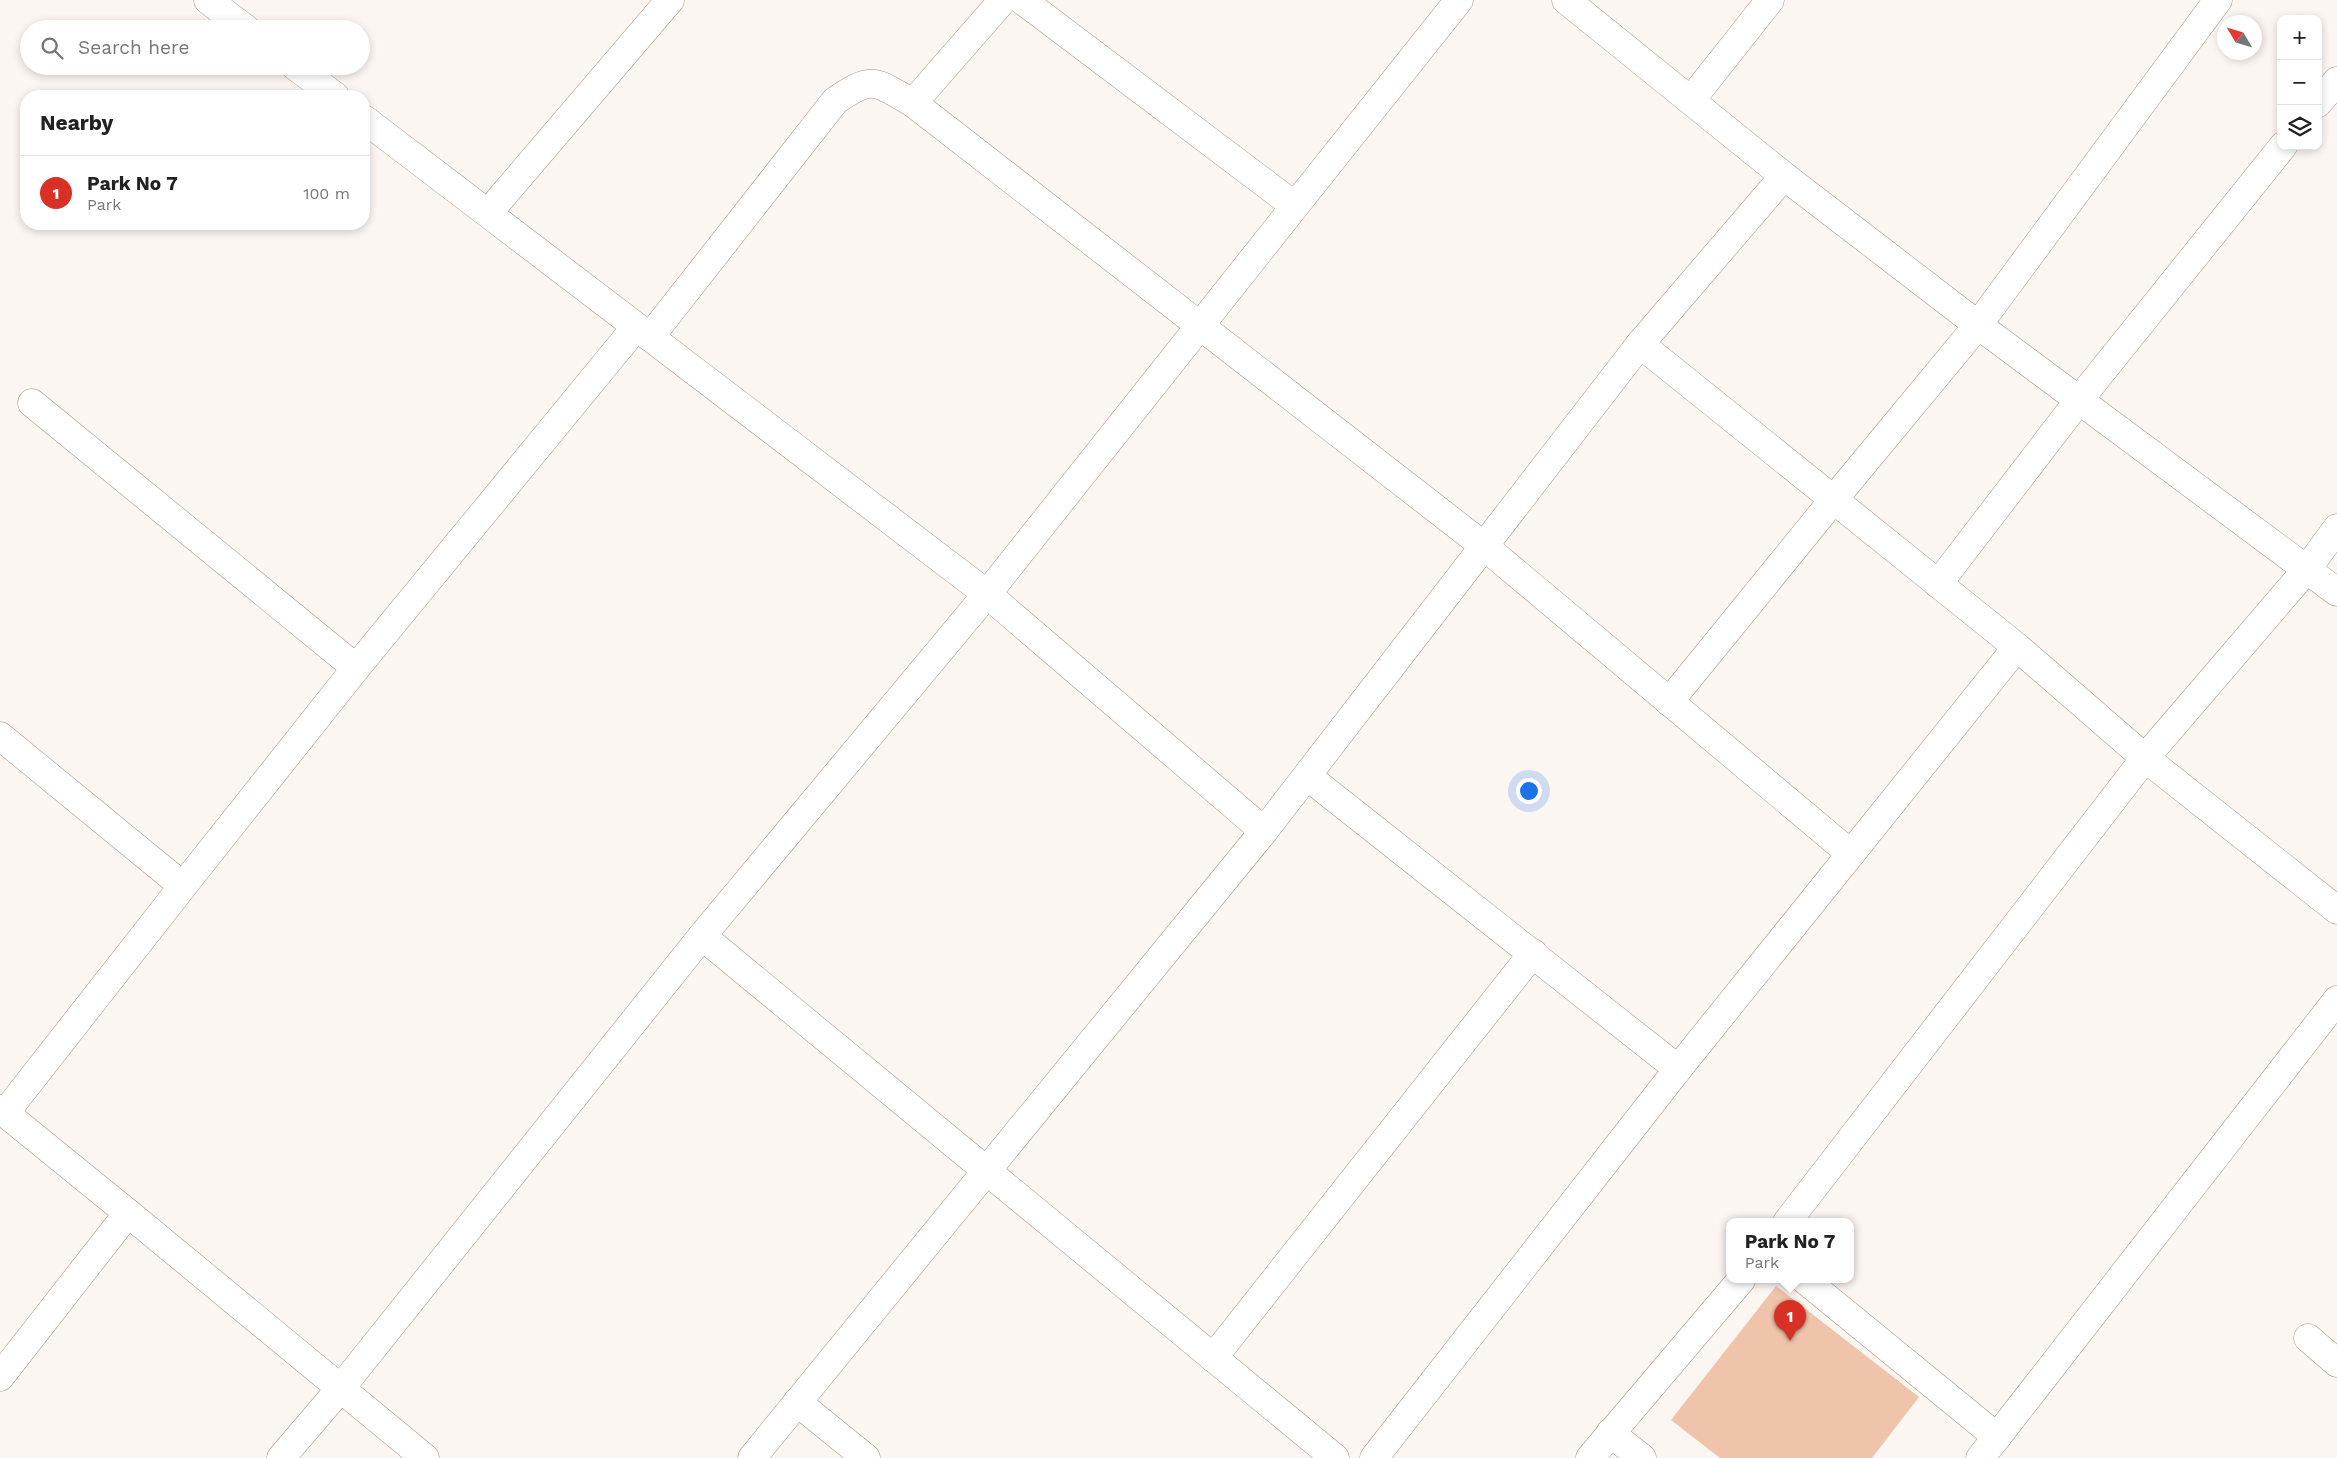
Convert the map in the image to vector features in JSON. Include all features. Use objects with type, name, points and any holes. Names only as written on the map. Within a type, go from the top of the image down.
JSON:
[{"type":"street","points":[[208,0],[234,20]]},
{"type":"street","points":[[488,213],[670,0]]},
{"type":"street","points":[[913,103],[1004,0]]},
{"type":"street","points":[[1022,0],[1295,206]]},
{"type":"street","points":[[281,1458],[340,1389],[702,936],[987,594],[1459,0]]},
{"type":"street","points":[[1566,0],[1784,176],[1978,325],[2337,592]]},
{"type":"street","points":[[1691,100],[1770,0]]},
{"type":"street","points":[[1669,702],[1978,325],[2218,0]]},
{"type":"street","points":[[307,75],[326,90]]},
{"type":"street","points":[[2322,99],[2337,81]]},
{"type":"street","points":[[426,1458],[2,1111],[184,886],[356,668],[643,332],[835,101],[857,85],[876,83],[913,103],[1200,325],[1484,546],[1851,854]]},
{"type":"street","points":[[370,123],[987,594],[1264,831]]},
{"type":"street","points":[[1938,584],[2078,400],[2280,150]]},
{"type":"street","points":[[752,1458],[1264,831],[1640,344],[1784,176]]},
{"type":"street","points":[[1640,344],[2017,647],[2145,758],[2337,910]]},
{"type":"street","points":[[32,403],[356,668]]},
{"type":"street","points":[[1790,1218],[2145,758],[2307,568],[2337,528]]},
{"type":"street","points":[[1374,1458],[1678,1069],[2017,647]]},
{"type":"street","points":[[0,736],[184,886]]},
{"type":"street","points":[[1307,776],[1678,1069]]},
{"type":"street","points":[[702,936],[986,1172],[1336,1458]]},
{"type":"street","points":[[1214,1358],[1533,953]]},
{"type":"street","points":[[1980,1458],[2337,1000]]},
{"type":"street","points":[[0,1377],[128,1213]]},
{"type":"street","points":[[1590,1458],[1738,1283]]},
{"type":"street","points":[[1809,1283],[1997,1437]]},
{"type":"street","points":[[2308,1338],[2337,1363]]},
{"type":"street","points":[[797,1402],[866,1458]]},
{"type":"street","points":[[1610,1433],[1642,1458]]},
{"type":"shaded area","points":[[1776,1286],[1919,1397],[1872,1458],[1720,1458],[1671,1420]]},
{"type":"place","name":"Park No 7","points":[[1790,1341]]}]
